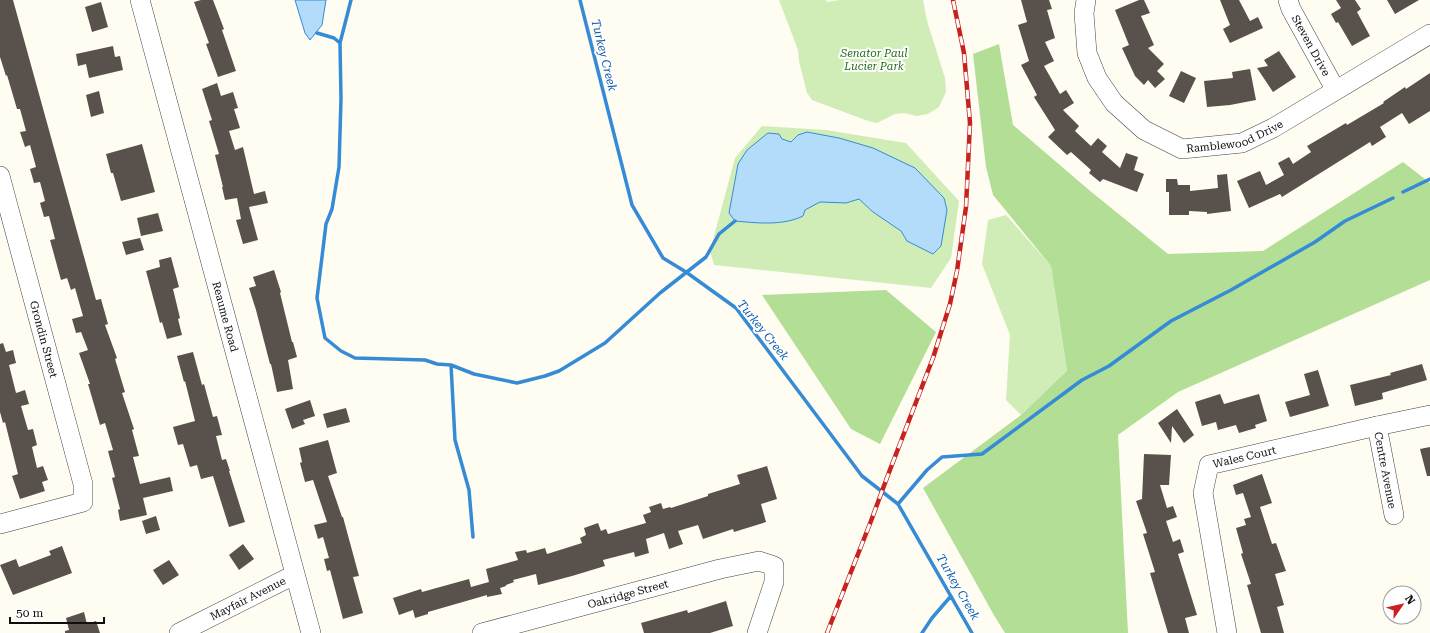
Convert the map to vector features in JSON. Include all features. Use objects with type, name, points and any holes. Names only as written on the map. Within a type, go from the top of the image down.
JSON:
[{"type":"street","name":"Reaume Road","points":[[140,0],[294,575],[311,633]]},
{"type":"street","name":"Ramblewood Drive","points":[[1086,0],[1084,14],[1087,53],[1098,78],[1114,103],[1144,130],[1182,149],[1242,144],[1273,128],[1335,89],[1430,34]]},
{"type":"street","name":"Steven Drive","points":[[1288,0],[1291,9],[1335,89]]},
{"type":"street","name":"Grondin Street","points":[[0,176],[83,484],[83,502],[0,524]]},
{"type":"street","name":"Wales Court","points":[[1227,633],[1203,494],[1209,465],[1377,426],[1427,416]]},
{"type":"street","name":"Centre Avenue","points":[[1377,426],[1394,515]]},
{"type":"street","name":"Oakridge Street","points":[[482,633],[720,569],[758,561],[774,566],[774,582],[757,633]]},
{"type":"street","name":"Mayfair Avenue","points":[[179,633],[294,575]]},
{"type":"green space","name":"Senator Paul Lucier Park","points":[[779,0],[826,0],[827,2],[840,0],[923,0],[927,21],[945,78],[946,92],[939,107],[928,114],[917,116],[904,113],[895,114],[877,123],[812,100],[807,93],[799,61],[798,50]]},
{"type":"green space","points":[[999,44],[1013,125],[1089,190],[1168,254],[1263,251],[1403,162],[1430,183],[1430,280],[1178,392],[1118,435],[1128,633],[1005,633],[923,488],[1021,415],[1067,371],[1051,266],[993,195],[986,167],[973,54]]},
{"type":"green space","points":[[762,126],[826,130],[906,143],[959,201],[951,258],[931,288],[714,265],[710,251],[735,158]]},
{"type":"green space","points":[[1006,215],[1051,266],[1067,372],[1021,415],[1006,400],[1010,335],[982,264],[988,220]]},
{"type":"green space","points":[[886,290],[936,332],[880,444],[851,429],[762,295]]},
{"type":"water","points":[[295,0],[326,0],[322,25],[310,40],[305,33]]},
{"type":"water","points":[[807,132],[839,138],[873,148],[915,168],[944,198],[947,210],[941,246],[933,254],[907,241],[901,231],[873,212],[859,199],[846,203],[820,202],[805,210],[803,216],[778,223],[735,221],[729,213],[738,164],[747,150],[768,133],[779,134],[782,139],[791,142],[798,135]]},
{"type":"building","points":[[0,0],[13,0],[96,300],[101,299],[108,324],[105,325],[117,358],[115,359],[125,392],[122,393],[134,429],[132,430],[139,456],[133,457],[140,484],[170,477],[173,491],[143,498],[147,515],[120,521],[118,510],[120,509],[112,478],[115,477],[108,451],[113,450],[105,423],[100,425],[88,384],[90,384],[79,353],[88,350],[81,332],[76,333],[72,319],[83,316],[75,288],[71,290],[67,278],[61,280],[50,240],[55,239],[49,216],[44,217],[40,203],[45,201],[40,182],[34,183],[30,169],[36,167],[30,145],[25,147],[20,132],[26,131],[20,109],[17,109],[0,57]]},
{"type":"building","points":[[201,0],[213,0],[224,29],[222,30],[236,71],[218,77],[206,44],[209,43],[194,2]]},
{"type":"building","points":[[1021,0],[1049,0],[1052,9],[1047,10],[1055,38],[1045,42],[1054,61],[1044,66],[1060,94],[1066,90],[1074,103],[1063,110],[1079,126],[1075,131],[1091,146],[1098,138],[1107,146],[1102,152],[1120,168],[1126,153],[1138,157],[1134,170],[1144,174],[1137,192],[1103,179],[1100,182],[1089,173],[1091,170],[1071,152],[1067,155],[1048,137],[1055,130],[1034,97],[1037,95],[1021,65],[1029,61],[1018,25],[1027,22]]},
{"type":"building","points":[[1139,0],[1144,0],[1150,13],[1141,16],[1154,45],[1148,48],[1164,64],[1157,71],[1165,79],[1155,88],[1148,80],[1144,85],[1135,76],[1122,48],[1129,45],[1115,10]]},
{"type":"building","points":[[1220,0],[1239,0],[1250,21],[1258,17],[1263,28],[1230,43],[1223,29],[1230,25]]},
{"type":"building","points":[[1336,0],[1355,0],[1361,9],[1357,12],[1370,36],[1352,46],[1338,22],[1336,23],[1331,14],[1341,8]]},
{"type":"building","points":[[1387,0],[1419,0],[1395,14]]},
{"type":"building","points":[[101,2],[108,27],[92,32],[85,7]]},
{"type":"building","points":[[113,46],[115,57],[120,56],[123,70],[89,78],[86,64],[78,66],[76,54]]},
{"type":"building","points":[[1279,51],[1296,77],[1273,92],[1257,68],[1268,66],[1264,60]]},
{"type":"building","points":[[1250,69],[1256,100],[1230,105],[1207,107],[1204,81],[1233,78],[1232,72]]},
{"type":"building","points":[[1181,71],[1196,78],[1184,103],[1169,96]]},
{"type":"building","points":[[1430,73],[1430,111],[1409,124],[1402,113],[1380,127],[1386,137],[1372,146],[1370,142],[1282,197],[1280,194],[1249,208],[1237,181],[1260,171],[1266,185],[1284,175],[1278,163],[1289,157],[1293,164],[1311,152],[1307,146],[1346,123],[1347,125],[1384,103],[1383,102],[1405,87],[1406,89]]},
{"type":"building","points":[[217,83],[221,96],[233,92],[238,108],[234,109],[240,128],[229,131],[235,150],[243,147],[254,194],[265,191],[268,203],[249,207],[258,240],[243,244],[236,220],[241,219],[237,198],[225,200],[215,155],[219,154],[209,121],[212,120],[202,89]]},
{"type":"building","points":[[99,91],[104,113],[91,117],[86,95]]},
{"type":"building","points":[[142,144],[155,192],[121,201],[106,154]]},
{"type":"building","points":[[1227,174],[1231,211],[1207,214],[1207,212],[1189,211],[1189,215],[1169,215],[1169,192],[1166,192],[1166,179],[1177,179],[1178,185],[1190,185],[1190,191],[1218,188],[1217,175]]},
{"type":"building","points":[[158,213],[163,231],[141,236],[137,218]]},
{"type":"building","points":[[140,238],[144,250],[126,255],[122,242]]},
{"type":"building","points":[[171,257],[179,287],[173,289],[180,318],[178,319],[182,335],[167,339],[162,322],[160,323],[146,271],[160,267],[159,260]]},
{"type":"building","points":[[274,270],[297,357],[288,360],[293,389],[277,392],[271,364],[249,288],[256,286],[253,277]]},
{"type":"building","points":[[3,343],[6,352],[13,350],[16,363],[9,365],[16,393],[25,390],[29,404],[21,406],[28,430],[33,429],[37,445],[32,447],[37,468],[43,466],[48,480],[42,482],[45,491],[20,499],[12,476],[18,474],[5,422],[3,423],[0,412],[0,344]]},
{"type":"building","points":[[193,352],[213,417],[217,416],[222,435],[216,436],[222,460],[226,459],[245,522],[229,527],[213,476],[201,479],[197,465],[190,467],[183,444],[178,445],[173,427],[195,421],[177,356]]},
{"type":"building","points":[[1422,364],[1427,380],[1382,393],[1383,399],[1355,406],[1350,385],[1391,375],[1390,373]]},
{"type":"building","points":[[1318,370],[1329,406],[1290,417],[1285,402],[1310,395],[1304,374]]},
{"type":"building","points":[[1220,394],[1224,404],[1259,394],[1267,421],[1255,425],[1256,428],[1239,433],[1236,425],[1218,430],[1216,422],[1202,426],[1195,402]]},
{"type":"building","points":[[310,400],[315,416],[303,420],[305,424],[292,429],[285,409]]},
{"type":"building","points":[[346,408],[350,422],[327,428],[323,414]]},
{"type":"building","points":[[1177,409],[1194,435],[1184,443],[1172,426],[1171,443],[1158,423]]},
{"type":"building","points":[[328,440],[337,473],[328,476],[343,517],[359,576],[353,577],[363,613],[343,619],[330,570],[327,571],[324,559],[329,558],[323,537],[318,539],[314,525],[327,522],[313,480],[305,482],[300,463],[302,462],[299,448]]},
{"type":"building","points":[[1430,447],[1430,476],[1427,476],[1420,449]]},
{"type":"building","points":[[1144,454],[1171,455],[1169,485],[1160,485],[1167,508],[1173,506],[1177,517],[1166,521],[1173,542],[1180,539],[1184,552],[1178,554],[1197,615],[1185,618],[1189,633],[1168,633],[1150,573],[1155,572],[1143,534],[1147,533],[1136,501],[1142,499]]},
{"type":"building","points":[[767,466],[777,499],[761,504],[766,522],[734,532],[733,529],[703,539],[698,525],[678,531],[683,544],[669,549],[664,533],[646,539],[649,553],[635,557],[634,552],[603,560],[605,566],[538,585],[536,574],[513,580],[514,582],[500,588],[502,594],[487,597],[487,595],[428,612],[428,614],[415,618],[413,610],[399,615],[393,598],[421,589],[422,592],[469,579],[471,587],[489,582],[486,569],[518,560],[515,552],[526,550],[527,553],[545,548],[547,554],[582,543],[580,538],[586,535],[584,528],[598,523],[601,531],[606,529],[608,534],[646,523],[643,515],[651,512],[649,507],[661,503],[663,509],[671,508],[708,496],[708,494],[740,484],[737,475]]},
{"type":"building","points":[[1262,474],[1272,503],[1260,507],[1272,544],[1276,543],[1286,571],[1275,574],[1284,605],[1277,607],[1284,633],[1261,633],[1247,585],[1251,584],[1241,554],[1243,553],[1236,528],[1246,525],[1244,519],[1251,517],[1243,493],[1236,495],[1233,485]]},
{"type":"building","points":[[156,516],[160,530],[146,534],[142,521]]},
{"type":"building","points":[[243,544],[254,559],[239,570],[229,555]]},
{"type":"building","points":[[62,546],[72,573],[13,595],[0,565],[16,559],[19,567],[51,555],[49,551]]},
{"type":"building","points":[[169,560],[179,575],[163,585],[153,570]]},
{"type":"building","points":[[726,601],[733,626],[710,633],[644,633],[641,623],[687,610],[688,613]]},
{"type":"building","points":[[84,612],[87,624],[96,621],[100,633],[65,633],[65,631],[69,630],[66,618]]},
{"type":"waterway","points":[[351,0],[340,43],[341,99],[339,167],[332,209],[326,224],[317,298],[325,338],[341,351],[355,358],[425,360],[437,364],[451,365],[474,374],[517,383],[545,376],[559,371],[605,343],[660,293],[706,257],[719,234],[735,221]]},
{"type":"waterway","name":"Turkey Creek","points":[[580,0],[632,205],[663,258],[686,272],[736,308],[862,476],[898,504],[972,633]]},
{"type":"waterway","points":[[317,33],[334,38],[340,43]]},
{"type":"waterway","points":[[1403,192],[1430,179]]},
{"type":"waterway","points":[[898,504],[927,470],[942,457],[982,454],[1082,380],[1109,366],[1171,321],[1231,290],[1315,242],[1345,221],[1393,198]]},
{"type":"waterway","points":[[451,365],[455,440],[469,490],[473,537]]},
{"type":"waterway","points":[[922,633],[932,618],[951,596]]},
{"type":"railway","points":[[827,633],[933,358],[950,304],[957,271],[966,207],[970,123],[964,53],[953,0]]}]
